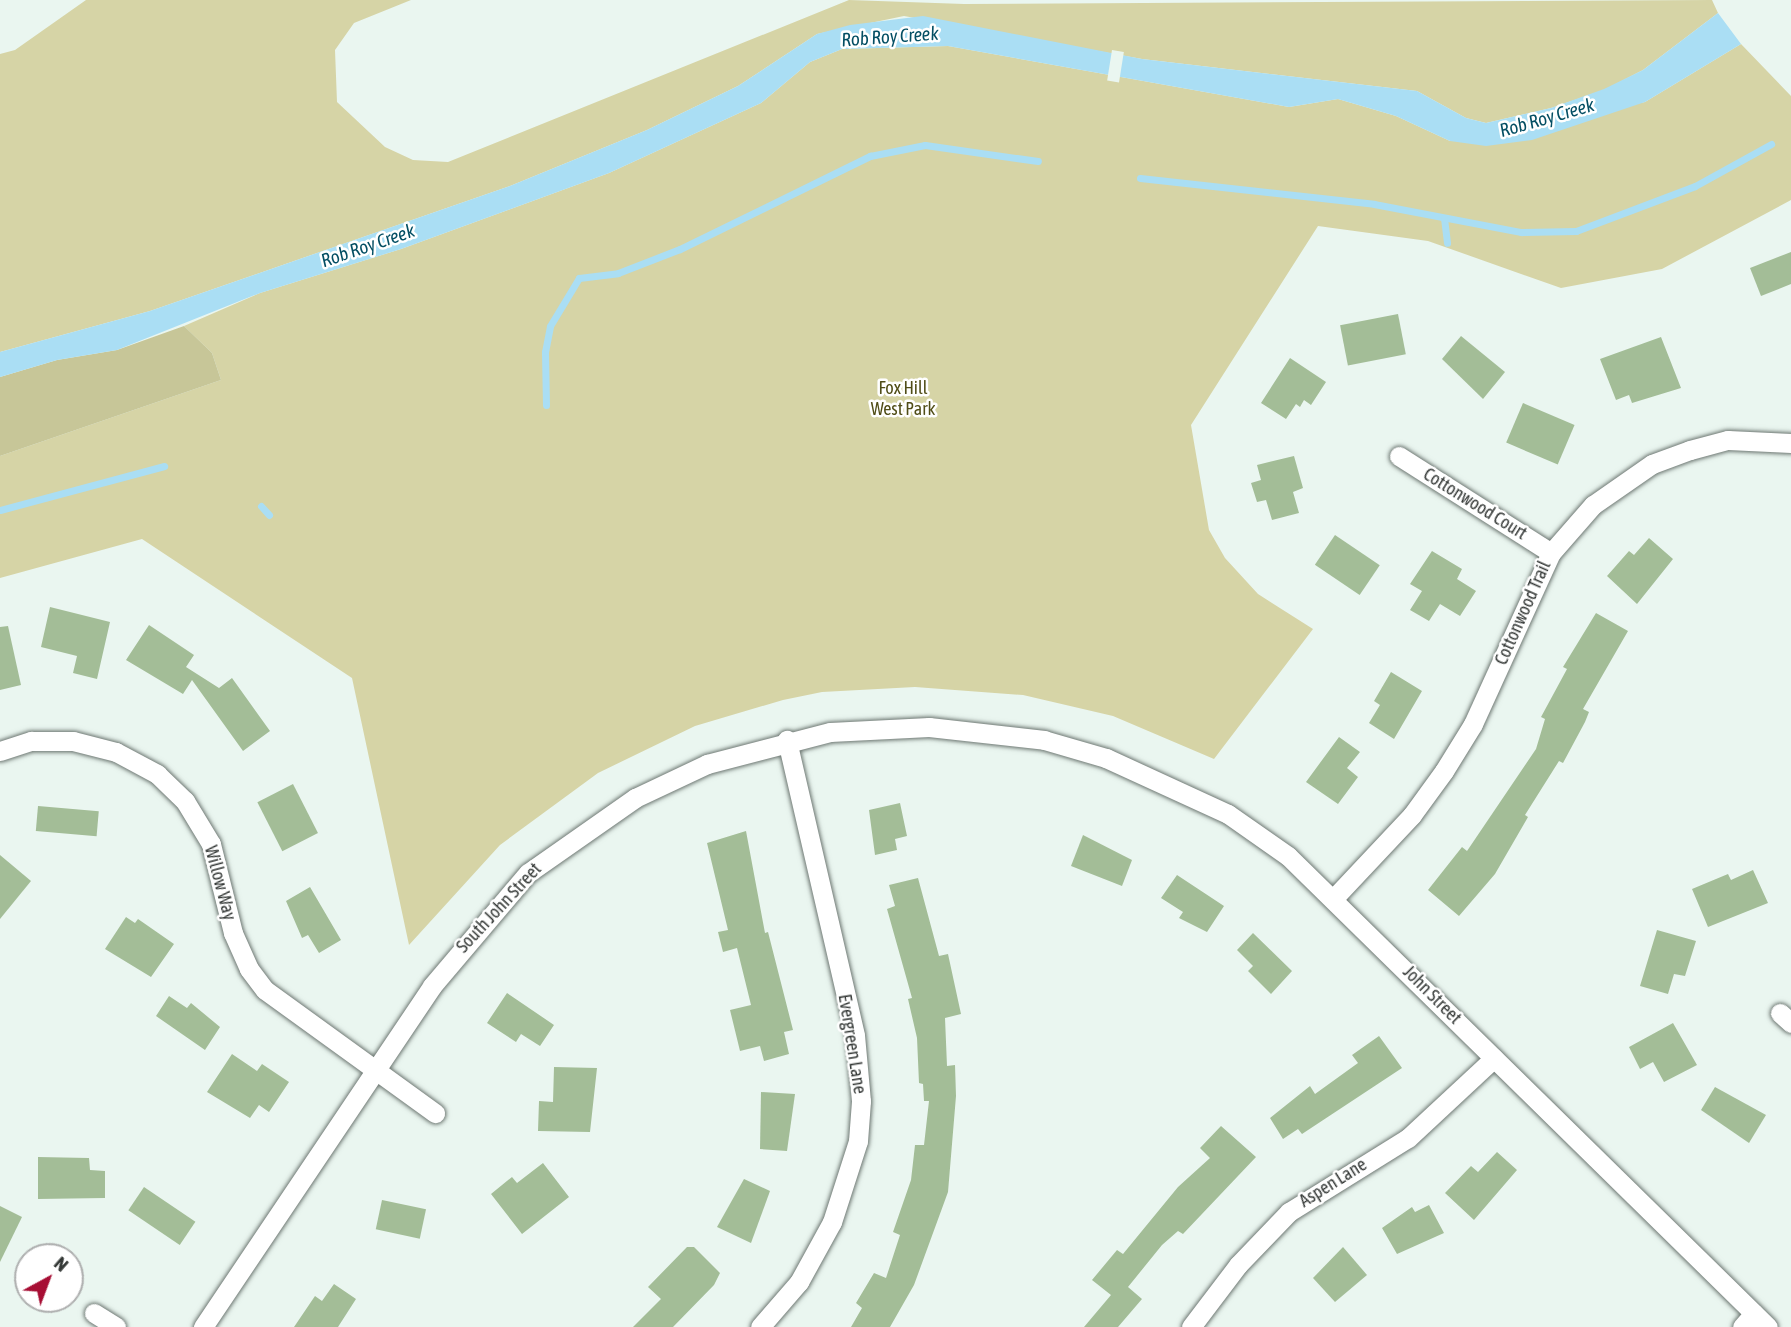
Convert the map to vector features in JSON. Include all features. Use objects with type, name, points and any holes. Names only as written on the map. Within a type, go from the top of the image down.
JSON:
[{"type":"street","name":"Cottonwood Trail","points":[[1334,898],[1412,815],[1444,771],[1473,723],[1551,553],[1593,505],[1652,464],[1728,440],[1791,443]]},
{"type":"street","name":"Cottonwood Court","points":[[1399,456],[1551,553]]},
{"type":"street","name":"South John Street","points":[[203,1327],[376,1067],[464,943],[528,873],[558,849],[670,780],[787,740],[830,732],[929,727],[1044,740]]},
{"type":"street","name":"Evergreen Lane","points":[[760,1327],[799,1282],[832,1222],[858,1141],[862,1101],[855,1035],[787,740]]},
{"type":"street","name":"John Street","points":[[1044,740],[1106,758],[1228,814],[1288,856],[1334,898],[1755,1322]]},
{"type":"street","name":"Willow Way","points":[[0,751],[31,741],[73,741],[116,752],[157,774],[185,801],[211,844],[233,933],[256,978],[289,1010],[376,1067]]},
{"type":"street","name":"Aspen Lane","points":[[1191,1327],[1238,1265],[1289,1212],[1408,1138],[1494,1058]]},
{"type":"street","points":[[376,1067],[435,1113]]},
{"type":"street","points":[[94,1313],[116,1327]]},
{"type":"green space","points":[[86,0],[411,0],[354,23],[335,50],[337,102],[385,147],[413,160],[448,162],[849,0],[964,4],[1712,0],[1718,13],[1643,70],[1604,90],[1551,108],[1486,123],[1466,118],[1417,91],[1142,59],[904,16],[817,34],[738,86],[647,130],[510,186],[150,311],[0,352],[0,54],[15,50]]},
{"type":"green space","name":"Fox Hill West Park","points":[[1741,44],[1791,96],[1791,200],[1662,269],[1561,288],[1428,241],[1318,226],[1191,425],[1209,530],[1225,558],[1258,594],[1313,629],[1214,759],[1113,716],[1023,695],[915,687],[822,692],[783,700],[695,726],[598,773],[500,845],[409,945],[352,678],[142,539],[0,578],[0,456],[221,380],[212,353],[184,326],[260,293],[401,249],[609,173],[761,103],[810,62],[842,49],[948,46],[1289,107],[1338,99],[1396,116],[1450,141],[1645,102]]},
{"type":"green space","points":[[184,326],[212,353],[221,380],[0,456],[0,377],[57,360],[117,350]]},
{"type":"water","name":"Rob Roy Creek","points":[[1718,13],[1741,44],[1645,102],[1532,140],[1486,146],[1450,141],[1396,116],[1338,99],[1289,107],[948,46],[842,49],[810,62],[761,103],[609,173],[401,249],[260,293],[117,350],[57,360],[0,377],[0,352],[150,311],[510,186],[647,130],[738,86],[817,34],[850,25],[923,16],[1142,59],[1417,91],[1466,118],[1486,123],[1551,108],[1604,89],[1643,70]]},
{"type":"pier","points":[[1112,50],[1124,52],[1119,82],[1107,81]]},
{"type":"building","points":[[1791,252],[1791,284],[1761,296],[1750,268]]},
{"type":"building","points":[[1398,314],[1406,354],[1348,366],[1340,325]]},
{"type":"building","points":[[1461,336],[1505,372],[1483,399],[1442,359]]},
{"type":"building","points":[[1661,337],[1681,388],[1632,403],[1629,395],[1616,400],[1600,359]]},
{"type":"building","points":[[1290,358],[1326,382],[1311,405],[1304,400],[1300,407],[1296,404],[1286,419],[1261,403]]},
{"type":"building","points":[[1523,403],[1575,425],[1558,464],[1506,443]]},
{"type":"building","points":[[1294,456],[1303,488],[1293,492],[1299,513],[1272,520],[1266,500],[1257,502],[1251,483],[1261,480],[1257,465]]},
{"type":"building","points":[[1335,535],[1380,565],[1360,595],[1315,565]]},
{"type":"building","points":[[1649,538],[1673,559],[1637,604],[1607,576],[1629,551],[1634,555]]},
{"type":"building","points":[[1432,551],[1462,569],[1457,579],[1476,591],[1460,616],[1440,604],[1429,621],[1410,610],[1422,591],[1410,584]]},
{"type":"building","points":[[50,607],[110,622],[97,679],[73,673],[77,656],[41,647]]},
{"type":"building","points":[[1596,613],[1628,631],[1583,709],[1589,712],[1563,763],[1559,761],[1525,815],[1528,817],[1495,874],[1459,916],[1428,890],[1462,847],[1467,851],[1536,749],[1545,719],[1541,717],[1567,669],[1563,667]]},
{"type":"building","points":[[149,625],[194,655],[186,667],[219,688],[232,678],[270,731],[243,751],[192,680],[183,694],[126,660]]},
{"type":"building","points":[[8,626],[21,685],[0,690],[0,627]]},
{"type":"building","points":[[1391,672],[1422,691],[1394,739],[1369,723],[1380,705],[1374,701]]},
{"type":"building","points":[[1339,737],[1360,752],[1347,768],[1358,777],[1338,804],[1306,782]]},
{"type":"building","points":[[293,784],[318,833],[282,851],[257,802]]},
{"type":"building","points":[[900,803],[907,836],[895,839],[897,850],[875,855],[869,810]]},
{"type":"building","points":[[38,806],[99,811],[97,836],[36,831]]},
{"type":"building","points":[[746,831],[765,933],[768,932],[793,1030],[784,1032],[789,1054],[764,1061],[760,1046],[740,1051],[730,1010],[751,1005],[737,948],[723,952],[718,932],[728,930],[707,843]]},
{"type":"building","points":[[1083,835],[1132,860],[1122,886],[1071,866]]},
{"type":"building","points":[[0,855],[31,881],[0,919]]},
{"type":"building","points":[[1753,870],[1768,903],[1708,927],[1692,889],[1728,874],[1731,880]]},
{"type":"building","points":[[1177,875],[1224,906],[1207,932],[1179,918],[1183,912],[1161,898]]},
{"type":"building","points":[[918,878],[939,956],[948,954],[961,1014],[945,1018],[947,1066],[955,1065],[956,1096],[948,1192],[914,1285],[890,1327],[851,1327],[862,1308],[856,1303],[874,1273],[886,1278],[900,1235],[893,1232],[911,1180],[915,1145],[924,1145],[929,1101],[924,1101],[923,1084],[919,1083],[917,1038],[908,999],[912,998],[887,909],[895,906],[889,885]]},
{"type":"building","points":[[310,887],[341,940],[319,953],[308,935],[302,938],[286,901]]},
{"type":"building","points":[[126,917],[135,923],[138,919],[174,944],[151,977],[105,949]]},
{"type":"building","points":[[1657,930],[1696,941],[1685,976],[1674,974],[1668,994],[1640,986]]},
{"type":"building","points":[[1253,933],[1292,971],[1271,994],[1248,971],[1253,966],[1237,950]]},
{"type":"building","points":[[507,993],[554,1025],[540,1046],[521,1034],[516,1042],[487,1023]]},
{"type":"building","points":[[169,996],[187,1008],[191,1003],[220,1027],[205,1050],[156,1016]]},
{"type":"building","points":[[1673,1023],[1697,1065],[1664,1082],[1653,1062],[1640,1069],[1629,1047]]},
{"type":"building","points":[[1379,1036],[1402,1068],[1302,1134],[1298,1129],[1283,1139],[1270,1118],[1310,1086],[1315,1094],[1358,1063],[1352,1055]]},
{"type":"building","points":[[232,1054],[257,1071],[262,1064],[289,1082],[269,1112],[259,1105],[250,1118],[207,1092]]},
{"type":"building","points":[[554,1067],[597,1068],[590,1132],[538,1131],[539,1101],[553,1102]]},
{"type":"building","points":[[1715,1087],[1766,1115],[1749,1143],[1701,1110]]},
{"type":"building","points":[[761,1092],[795,1094],[787,1151],[760,1149]]},
{"type":"building","points":[[1221,1126],[1256,1157],[1183,1234],[1178,1231],[1162,1245],[1128,1287],[1142,1299],[1118,1327],[1084,1327],[1111,1295],[1092,1280],[1117,1250],[1123,1254],[1178,1187],[1210,1158],[1200,1148]]},
{"type":"building","points":[[1497,1152],[1517,1170],[1474,1220],[1445,1193],[1471,1166],[1478,1172]]},
{"type":"building","points":[[38,1157],[89,1158],[90,1170],[105,1171],[105,1198],[38,1199]]},
{"type":"building","points":[[543,1163],[569,1197],[522,1234],[491,1194],[512,1177],[517,1183]]},
{"type":"building","points":[[744,1179],[770,1191],[751,1243],[717,1227]]},
{"type":"building","points":[[144,1187],[195,1222],[180,1245],[128,1210]]},
{"type":"building","points":[[382,1200],[426,1209],[420,1239],[376,1229]]},
{"type":"building","points":[[1429,1205],[1444,1233],[1397,1254],[1382,1228],[1412,1207],[1415,1212]]},
{"type":"building","points":[[0,1206],[22,1217],[0,1262]]},
{"type":"building","points":[[687,1247],[694,1247],[720,1273],[714,1285],[673,1327],[633,1327],[661,1299],[648,1287]]},
{"type":"building","points":[[1343,1247],[1367,1275],[1335,1302],[1313,1278]]},
{"type":"building","points":[[334,1284],[356,1299],[338,1327],[294,1327],[315,1296],[322,1301]]},
{"type":"waterway","points":[[1140,178],[1374,204],[1521,232],[1576,231],[1695,186],[1771,144]]},
{"type":"waterway","points":[[546,405],[545,352],[550,326],[579,278],[618,273],[680,249],[870,156],[925,145],[1038,161]]},
{"type":"waterway","points":[[1444,218],[1447,243]]},
{"type":"waterway","points":[[0,510],[164,466]]},
{"type":"waterway","points":[[261,506],[269,515]]}]
